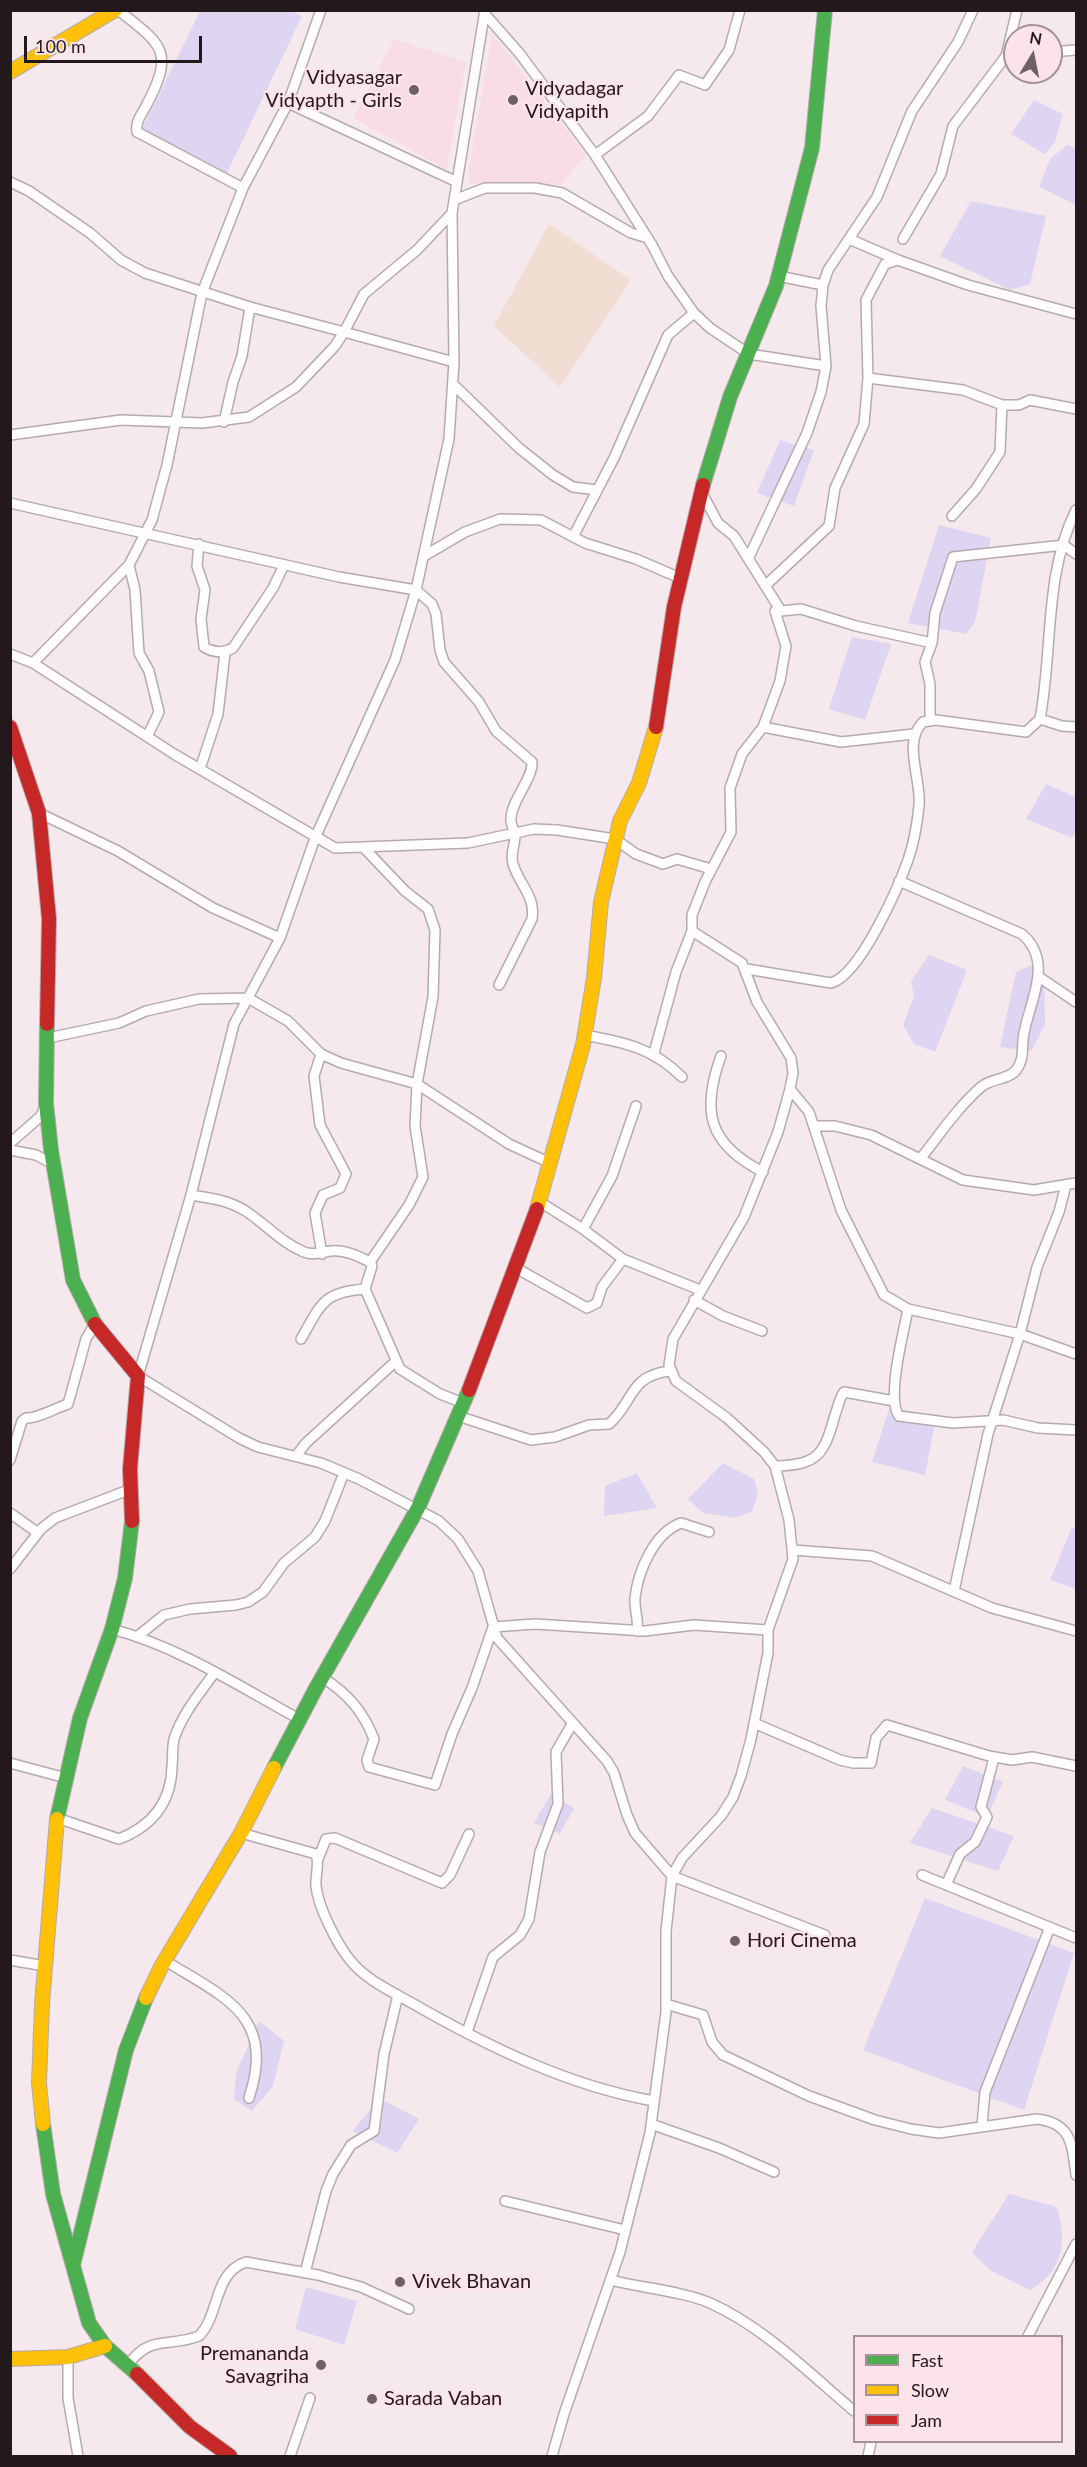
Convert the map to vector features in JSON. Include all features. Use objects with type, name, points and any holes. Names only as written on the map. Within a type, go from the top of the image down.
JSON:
[{"type":"street","points":[[10,72],[116,10],[154,39],[160,49],[162,63],[151,97],[138,122],[137,132],[243,188]]},
{"type":"street","points":[[33,663],[129,565],[144,535],[159,500],[202,293],[243,188],[288,103],[321,10]]},
{"type":"street","points":[[595,155],[648,116],[680,75],[705,85],[729,50],[740,10]]},
{"type":"street","points":[[73,2265],[126,2050],[164,1960],[241,1833],[299,1719],[418,1508],[461,1409],[540,1202],[571,1092],[584,1035],[594,978],[601,902],[615,839],[620,820],[639,783],[656,726],[680,578],[701,491],[730,397],[749,354],[778,276],[813,148],[825,10]]},
{"type":"street","points":[[749,557],[807,433],[826,366],[821,306],[823,285],[828,270],[877,197],[912,111],[958,42],[973,10]]},
{"type":"street","points":[[485,12],[520,54],[595,155],[648,238],[668,276],[694,313],[710,328],[749,354],[826,366]]},
{"type":"street","points":[[230,2457],[190,2427],[128,2365],[105,2346],[89,2323],[52,2194],[39,2084],[45,1966],[57,1818],[80,1718],[112,1629],[133,1532],[131,1489],[133,1422],[138,1376],[191,1195],[234,1024],[280,938],[315,838],[395,660],[416,590],[449,439],[454,362],[454,200],[485,12]]},
{"type":"street","points":[[903,239],[941,174],[953,126],[1003,64]]},
{"type":"street","points":[[288,103],[457,182]]},
{"type":"street","points":[[10,182],[29,191],[90,233],[120,261],[145,273],[250,307],[454,362]]},
{"type":"street","points":[[454,200],[485,188],[535,188],[562,193],[631,233],[648,238]]},
{"type":"street","points":[[10,435],[121,420],[174,423],[224,422],[249,417],[273,404],[318,365],[344,332],[364,294],[417,250],[453,213]]},
{"type":"street","points":[[849,239],[898,260],[968,285],[1077,314]]},
{"type":"street","points":[[765,586],[829,526],[835,488],[864,424],[868,378],[866,300],[885,264],[898,260]]},
{"type":"street","points":[[778,276],[823,285]]},
{"type":"street","points":[[224,422],[233,382],[243,356],[250,307]]},
{"type":"street","points":[[574,536],[634,416],[668,335],[694,313]]},
{"type":"street","points":[[868,378],[963,390],[1002,405],[1020,405],[1030,400],[1077,410]]},
{"type":"street","points":[[453,384],[519,448],[553,475],[573,487],[597,489]]},
{"type":"street","points":[[952,516],[976,489],[1000,452],[1002,405]]},
{"type":"street","points":[[701,491],[718,523],[734,536],[781,611]]},
{"type":"street","points":[[10,503],[144,535],[199,544],[284,565],[416,590],[432,604],[436,614],[440,650],[444,662],[479,702],[496,731],[532,762],[532,769],[511,813],[511,824],[515,833],[514,866],[532,901],[534,910],[532,920],[499,984]]},
{"type":"street","points":[[747,969],[807,980],[837,981],[868,943],[900,881],[915,834],[919,783],[913,751],[914,734],[923,722],[930,720],[1026,732],[1040,718],[1045,672],[1051,646],[1055,578],[1077,510]]},
{"type":"street","points":[[424,556],[465,532],[501,519],[540,520],[585,543],[636,559],[680,578]]},
{"type":"street","points":[[199,544],[197,566],[205,590],[201,619],[204,647],[225,653],[233,648],[273,588],[284,565]]},
{"type":"street","points":[[930,720],[930,684],[926,662],[932,643],[935,613],[952,557],[1064,545],[1077,554]]},
{"type":"street","points":[[129,565],[135,590],[140,653],[149,671],[159,712],[148,735]]},
{"type":"street","points":[[654,1053],[676,972],[692,931],[692,915],[711,868],[731,832],[730,788],[741,754],[763,727],[782,670],[786,646],[775,611],[801,609],[856,626],[932,643]]},
{"type":"street","points":[[202,763],[218,714],[225,653]]},
{"type":"street","points":[[10,654],[33,663],[71,689],[148,735],[174,754],[335,848],[364,849],[468,843],[534,830],[557,830],[615,839],[636,854],[663,864],[677,859],[711,868]]},
{"type":"street","points":[[1040,718],[1062,726],[1077,727]]},
{"type":"street","points":[[10,727],[39,813],[49,920],[46,1103],[53,1164],[73,1280],[79,1300],[94,1325],[138,1376],[238,1438],[344,1473],[418,1508],[439,1521],[458,1539],[478,1571],[497,1638],[607,1761],[614,1773],[635,1833],[672,1876],[825,1935]]},
{"type":"street","points":[[763,727],[841,742],[914,734]]},
{"type":"street","points":[[39,813],[118,851],[213,908],[280,938]]},
{"type":"street","points":[[364,849],[405,891],[428,909],[433,920],[435,978],[417,1084],[416,1126],[423,1177],[410,1205],[370,1262]]},
{"type":"street","points":[[900,881],[1022,934],[1032,945],[1038,957],[1038,977],[1023,1035],[1022,1061],[1019,1067],[1014,1072],[981,1087],[921,1158]]},
{"type":"street","points":[[552,2457],[564,2414],[611,2280],[651,2124],[666,2004],[666,1931],[672,1876],[682,1858],[721,1816],[732,1797],[754,1723],[768,1653],[768,1630],[791,1568],[793,1550],[789,1520],[775,1466],[749,1437],[703,1399],[676,1381],[670,1371],[668,1355],[673,1339],[744,1217],[763,1172],[793,1073],[791,1058],[757,1002],[747,969],[742,963],[692,931]]},
{"type":"street","points":[[1038,977],[1077,1002]]},
{"type":"street","points":[[48,1038],[119,1023],[146,1011],[199,999],[248,998],[288,1021],[321,1054],[341,1063],[417,1084],[509,1144],[550,1163]]},
{"type":"street","points":[[584,1035],[615,1041],[654,1053],[682,1077]]},
{"type":"street","points":[[321,1054],[314,1076],[320,1125],[346,1173],[339,1188],[324,1195],[315,1213],[322,1254]]},
{"type":"street","points":[[722,1056],[709,1094],[713,1119],[725,1146],[746,1163],[763,1172]]},
{"type":"street","points":[[790,1089],[806,1106],[849,1229],[884,1295],[908,1309],[1020,1334],[1077,1354]]},
{"type":"street","points":[[10,1143],[19,1138],[41,1116],[46,1103]]},
{"type":"street","points":[[583,1229],[612,1176],[636,1106]]},
{"type":"street","points":[[814,1126],[835,1126],[871,1135],[963,1180],[1034,1190],[1077,1184]]},
{"type":"street","points":[[10,1150],[36,1155],[53,1164]]},
{"type":"street","points":[[954,1591],[982,1459],[993,1419],[1020,1334],[1034,1277],[1066,1185]]},
{"type":"street","points":[[191,1195],[220,1199],[234,1205],[255,1217],[286,1243],[310,1254],[341,1251],[370,1262]]},
{"type":"street","points":[[540,1202],[583,1229],[623,1259],[700,1290]]},
{"type":"street","points":[[516,1268],[587,1308],[597,1303],[602,1287],[623,1259]]},
{"type":"street","points":[[370,1262],[372,1266],[365,1289],[396,1361],[404,1373],[461,1409],[520,1438],[548,1439],[589,1425],[609,1424],[637,1384],[654,1373],[670,1371]]},
{"type":"street","points":[[301,1339],[318,1309],[331,1295],[365,1289]]},
{"type":"street","points":[[694,1300],[723,1317],[762,1330]]},
{"type":"street","points":[[908,1309],[894,1401],[896,1412],[903,1418],[953,1423],[993,1419],[1047,1429],[1077,1430]]},
{"type":"street","points":[[10,1460],[22,1422],[26,1418],[35,1419],[47,1411],[68,1404],[86,1339],[94,1325]]},
{"type":"street","points":[[296,1456],[306,1443],[396,1361]]},
{"type":"street","points":[[775,1466],[803,1464],[819,1456],[825,1447],[844,1392],[894,1401]]},
{"type":"street","points":[[138,1636],[164,1615],[190,1609],[236,1605],[248,1602],[262,1592],[284,1563],[315,1537],[325,1521],[344,1473]]},
{"type":"street","points":[[10,1569],[38,1533],[55,1518],[131,1489]]},
{"type":"street","points":[[10,1513],[38,1533]]},
{"type":"street","points":[[637,1631],[639,1619],[635,1597],[640,1576],[654,1546],[664,1534],[681,1523],[709,1532]]},
{"type":"street","points":[[793,1550],[872,1556],[992,1608],[1077,1631]]},
{"type":"street","points":[[493,1628],[535,1624],[637,1631],[694,1625],[768,1630]]},
{"type":"street","points":[[322,1677],[352,1699],[362,1713],[374,1739],[367,1760],[369,1767],[435,1785],[493,1628]]},
{"type":"street","points":[[112,1629],[138,1636],[215,1672],[299,1719]]},
{"type":"street","points":[[57,1818],[119,1839],[154,1818],[162,1809],[169,1791],[172,1752],[179,1726],[215,1672]]},
{"type":"street","points":[[754,1723],[853,1763],[871,1762],[876,1738],[887,1725],[994,1758],[1012,1760],[1032,1757],[1077,1766]]},
{"type":"street","points":[[467,2032],[493,1957],[520,1935],[529,1919],[540,1852],[558,1804],[556,1752],[572,1724]]},
{"type":"street","points":[[946,1885],[960,1854],[975,1842],[987,1817],[981,1807],[994,1758]]},
{"type":"street","points":[[10,1762],[66,1778]]},
{"type":"street","points":[[241,1833],[316,1854],[318,1859]]},
{"type":"street","points":[[470,1834],[450,1875],[442,1883],[335,1838],[326,1839],[318,1859],[315,1883],[317,1898],[350,1960],[364,1973],[398,1995],[467,2032],[558,2074],[654,2102]]},
{"type":"street","points":[[922,1875],[1077,1938]]},
{"type":"street","points":[[982,2125],[985,2092],[1050,1927]]},
{"type":"street","points":[[10,1960],[45,1966]]},
{"type":"street","points":[[164,1960],[222,1996],[253,2030],[258,2068],[249,2098]]},
{"type":"street","points":[[305,2273],[326,2191],[333,2174],[351,2145],[374,2131],[386,2044],[398,1995]]},
{"type":"street","points":[[666,2004],[703,2015],[712,2042],[723,2055],[846,2111],[911,2129],[939,2133],[982,2125],[1037,2119],[1061,2126],[1068,2135],[1077,2175]]},
{"type":"street","points":[[651,2124],[719,2148],[774,2172]]},
{"type":"street","points":[[505,2201],[625,2230]]},
{"type":"street","points":[[1029,2335],[1077,2244]]},
{"type":"street","points":[[128,2365],[138,2352],[148,2345],[199,2336],[204,2330],[222,2285],[238,2264],[246,2262],[361,2287],[409,2309]]},
{"type":"street","points":[[611,2280],[682,2295],[720,2308],[770,2341],[853,2409]]},
{"type":"street","points":[[10,2359],[68,2357],[105,2346]]},
{"type":"street","points":[[68,2357],[68,2398],[78,2457]]},
{"type":"street","points":[[290,2457],[310,2398]]},
{"type":"shaded area","points":[[200,11],[290,11],[302,16],[227,173],[141,131]]},
{"type":"shaded area","name":"Vidyadagar Vidyapith","points":[[492,34],[586,154],[561,185],[470,184],[469,168]]},
{"type":"shaded area","name":"Vidyasagar Vidyapth - Girls","points":[[394,39],[466,62],[447,170],[353,118]]},
{"type":"shaded area","points":[[1034,100],[1063,114],[1055,142],[1045,154],[1011,134]]},
{"type":"shaded area","points":[[1067,145],[1076,148],[1076,205],[1039,187],[1050,159]]},
{"type":"shaded area","points":[[971,201],[1046,216],[1030,284],[1010,290],[940,256]]},
{"type":"shaded area","points":[[549,224],[631,280],[560,387],[494,326]]},
{"type":"shaded area","points":[[780,440],[814,450],[794,506],[757,493]]},
{"type":"shaded area","points":[[939,525],[991,538],[975,622],[966,634],[908,623]]},
{"type":"shaded area","points":[[852,637],[891,644],[865,720],[829,709]]},
{"type":"shaded area","points":[[1046,784],[1076,797],[1076,830],[1072,838],[1026,819]]},
{"type":"shaded area","points":[[929,955],[967,970],[935,1052],[914,1044],[903,1025],[914,997],[911,981]]},
{"type":"shaded area","points":[[1044,959],[1045,1025],[1031,1051],[1000,1047],[1016,972]]},
{"type":"shaded area","points":[[890,1406],[936,1419],[925,1475],[872,1462]]},
{"type":"shaded area","points":[[723,1463],[754,1479],[758,1494],[752,1511],[735,1518],[703,1513],[688,1499]]},
{"type":"shaded area","points":[[637,1473],[657,1508],[604,1516],[605,1486]]},
{"type":"shaded area","points":[[1072,1527],[1076,1529],[1076,1589],[1050,1580]]},
{"type":"shaded area","points":[[963,1766],[1003,1782],[987,1817],[945,1800]]},
{"type":"shaded area","points":[[551,1794],[574,1808],[560,1834],[534,1823]]},
{"type":"shaded area","points":[[932,1808],[1014,1836],[998,1871],[910,1843]]},
{"type":"shaded area","points":[[925,1898],[1074,1953],[1024,2110],[863,2050]]},
{"type":"shaded area","points":[[259,2021],[284,2041],[273,2086],[252,2111],[234,2099],[236,2073]]},
{"type":"shaded area","points":[[379,2098],[419,2119],[397,2153],[353,2131]]},
{"type":"shaded area","points":[[1009,2194],[1057,2207],[1060,2220],[1062,2244],[1056,2265],[1050,2274],[1030,2290],[989,2270],[972,2252]]},
{"type":"shaded area","points":[[306,2287],[357,2301],[344,2345],[295,2329]]},
{"type":"traffic: fast","points":[[703,485],[730,397],[776,286],[812,148],[825,10]]},
{"type":"traffic: fast","points":[[47,1024],[46,1103],[51,1150],[73,1280],[95,1324]]},
{"type":"traffic: fast","points":[[274,1768],[315,1690],[418,1508],[469,1390]]},
{"type":"traffic: fast","points":[[57,1819],[80,1718],[112,1629],[125,1578],[132,1521]]},
{"type":"traffic: fast","points":[[73,2265],[126,2050],[146,1998]]},
{"type":"traffic: fast","points":[[43,2124],[53,2194],[89,2323],[105,2346],[137,2374]]},
{"type":"traffic: slow","points":[[10,72],[115,10]]},
{"type":"traffic: slow","points":[[537,1209],[583,1045],[594,978],[601,902],[620,821],[639,783],[656,727]]},
{"type":"traffic: slow","points":[[146,1998],[162,1965],[241,1833],[274,1768]]},
{"type":"traffic: slow","points":[[43,2124],[39,2083],[42,2004],[57,1819]]},
{"type":"traffic: slow","points":[[10,2359],[68,2357],[105,2346]]},
{"type":"traffic: jam","points":[[656,727],[674,607],[703,485]]},
{"type":"traffic: jam","points":[[10,727],[39,813],[49,919],[47,1024]]},
{"type":"traffic: jam","points":[[469,1390],[537,1209]]},
{"type":"traffic: jam","points":[[95,1324],[138,1376],[130,1469],[132,1521]]},
{"type":"traffic: jam","points":[[137,2374],[190,2427],[230,2456]]},
{"type":"place","name":"Vidyasagar Vidyapth - Girls","points":[[414,90]]},
{"type":"place","name":"Vidyadagar Vidyapith","points":[[513,100]]},
{"type":"place","name":"Hori Cinema","points":[[735,1941]]},
{"type":"place","name":"Vivek Bhavan","points":[[400,2282]]},
{"type":"place","name":"Premananda Savagriha","points":[[321,2365]]},
{"type":"place","name":"Sarada Vaban","points":[[372,2399]]}]
